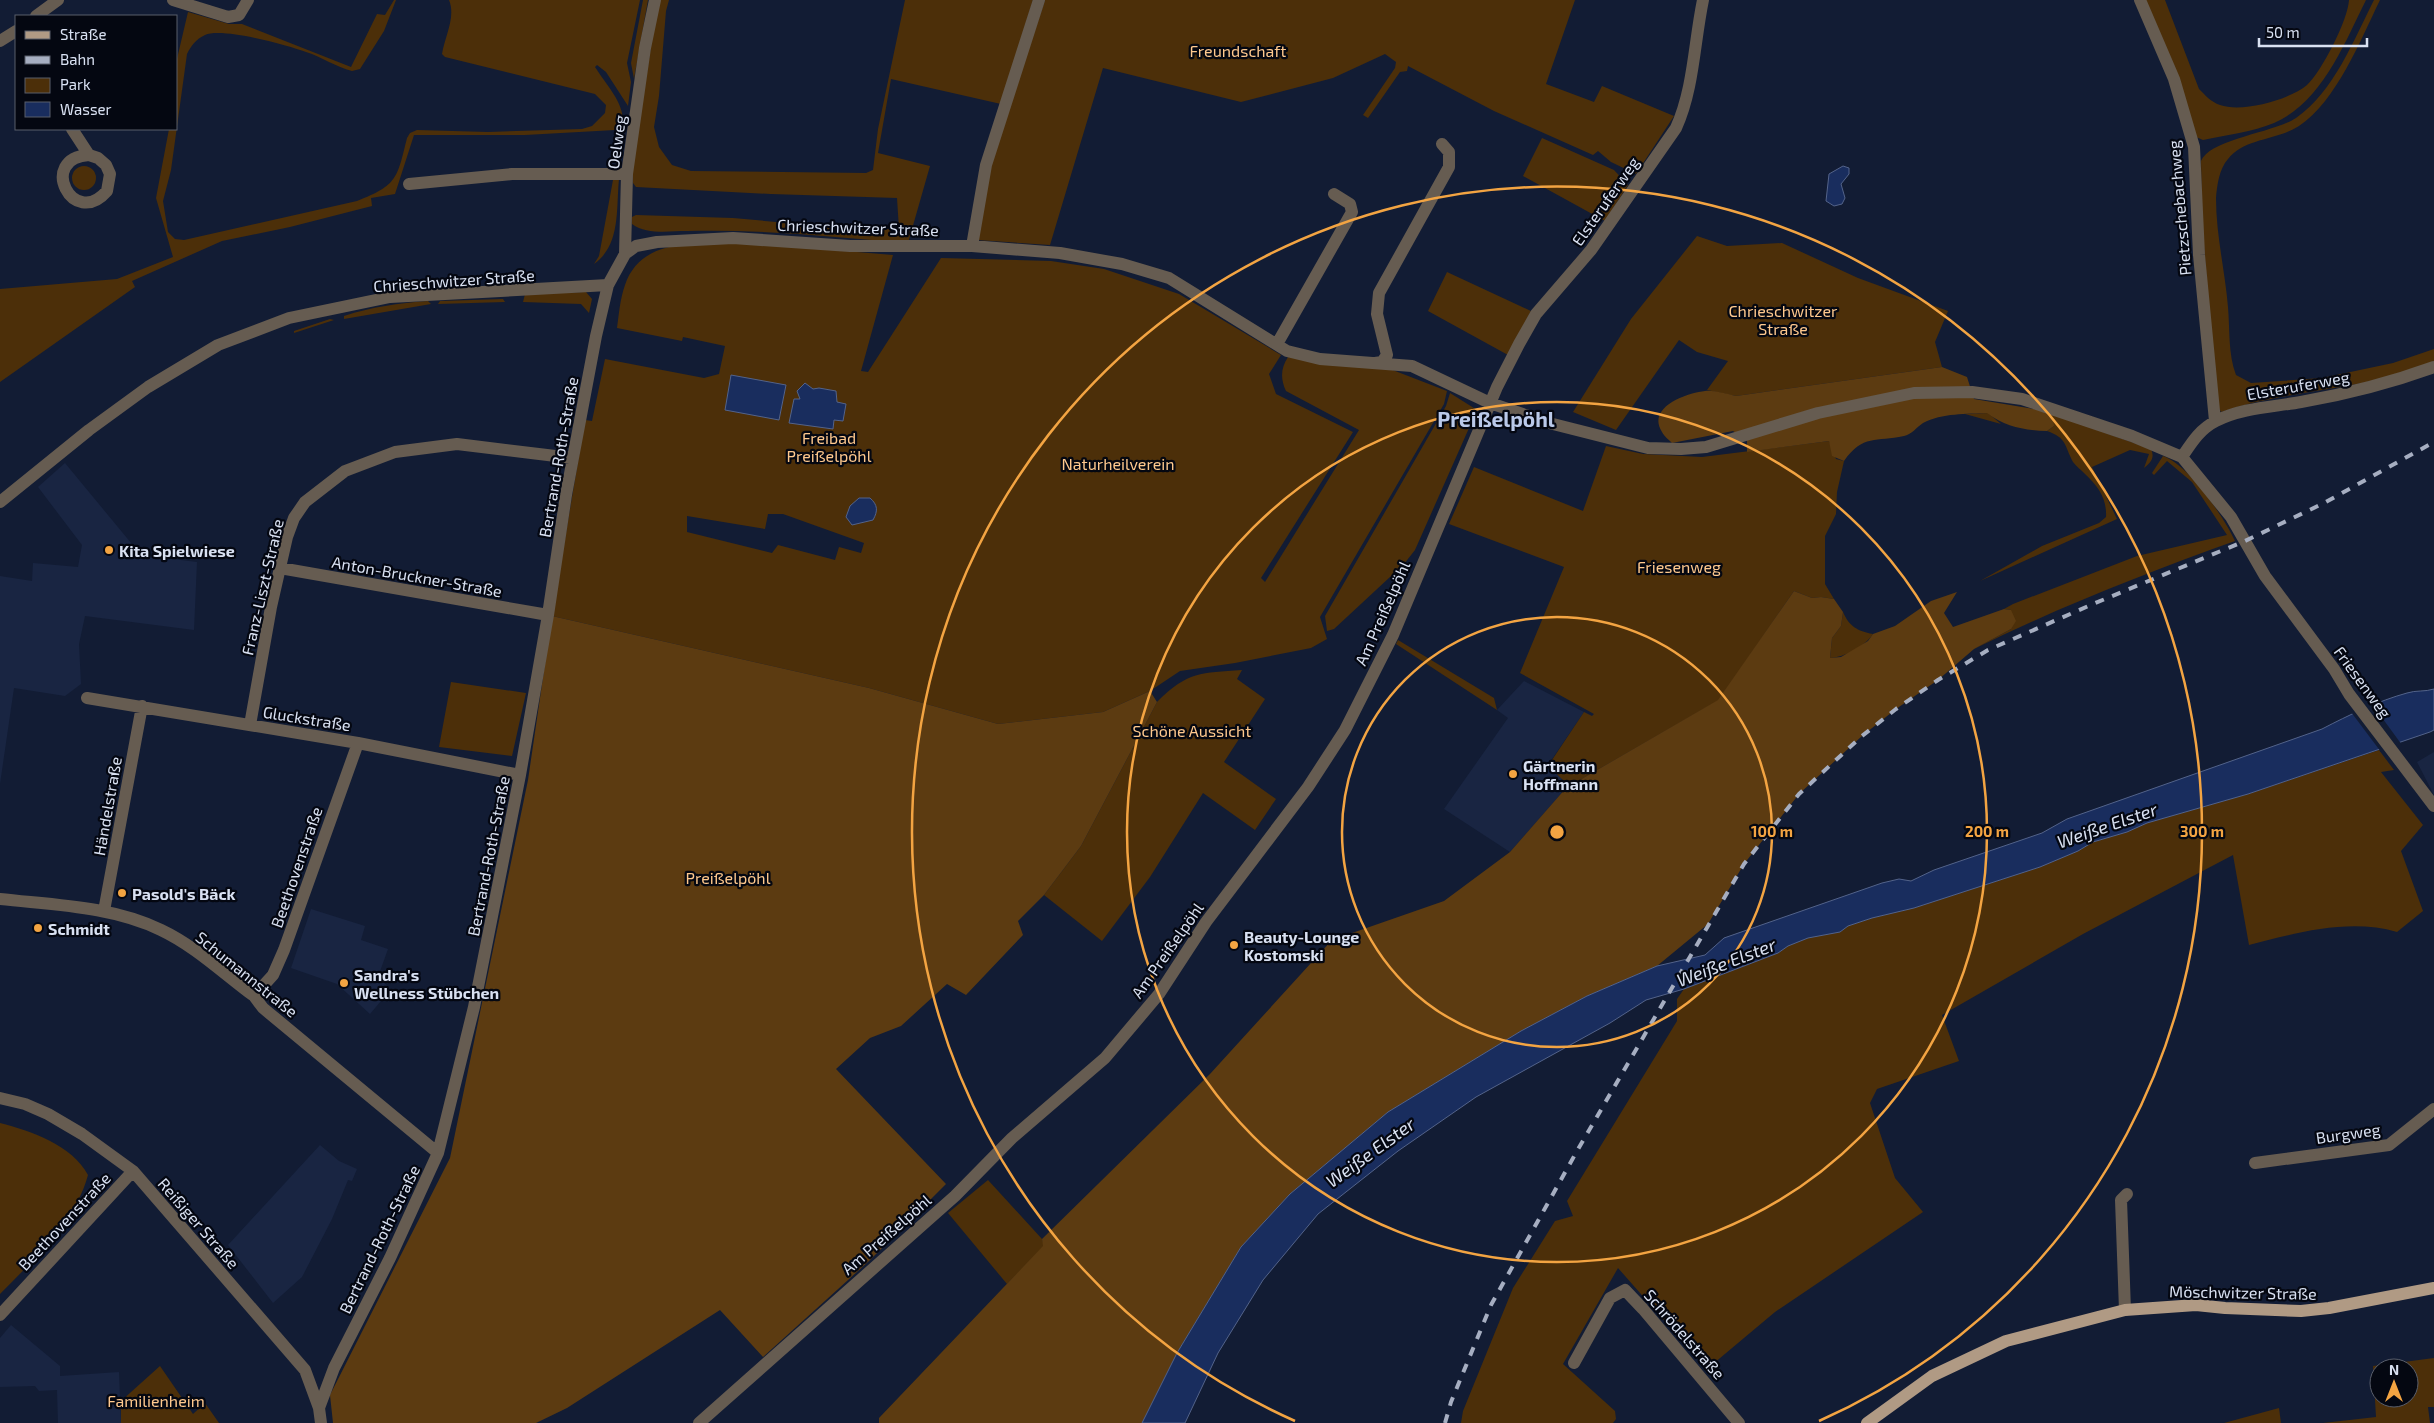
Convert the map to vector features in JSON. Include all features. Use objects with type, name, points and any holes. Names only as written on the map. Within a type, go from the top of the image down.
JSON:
[{"type":"main road","name":"Möschwitzer Straße","points":[[1867,1423],[1932,1376],[2006,1340],[2124,1310],[2196,1305],[2301,1311],[2329,1308],[2434,1288]]},
{"type":"street","points":[[37,15],[58,0]]},
{"type":"street","points":[[173,0],[228,17],[239,15],[248,0]]},
{"type":"street","name":"Oelweg","points":[[608,285],[625,254],[627,174],[645,48],[655,0]]},
{"type":"street","points":[[972,246],[986,165],[1039,0]]},
{"type":"street","name":"Elsteruferweg","points":[[1490,403],[1536,314],[1591,250],[1676,128],[1687,99],[1703,0]]},
{"type":"street","name":"Pietzschebachweg","points":[[2140,0],[2174,79],[2194,147],[2198,245],[2215,421]]},
{"type":"street","points":[[0,41],[15,33]]},
{"type":"street","points":[[73,130],[89,155]]},
{"type":"street","points":[[1370,364],[1386,359],[1387,355],[1377,314],[1379,293],[1449,167],[1449,152],[1442,144]]},
{"type":"street","points":[[409,184],[512,174],[627,174]]},
{"type":"street","points":[[1277,344],[1352,212],[1350,204],[1334,194]]},
{"type":"street","name":"Chrieschwitzer Straße","points":[[625,254],[636,246],[658,242],[732,238],[850,246],[972,246],[1060,253],[1122,264],[1169,278],[1286,351],[1320,359],[1412,366],[1490,403],[1548,423],[1613,441],[1648,448],[1681,449],[1706,447],[1818,413],[1914,393],[1972,392],[2022,399],[2132,436],[2182,457],[2231,517],[2265,576]]},
{"type":"street","name":"Chrieschwitzer Straße","points":[[0,502],[89,430],[148,387],[218,345],[289,318],[390,297],[608,285]]},
{"type":"street","name":"Bertrand-Roth-Straße","points":[[319,1408],[334,1368],[390,1258],[438,1153],[474,1007],[520,775],[548,615],[572,458],[608,285]]},
{"type":"street","name":"Elsteruferweg","points":[[2182,457],[2198,434],[2215,421],[2239,413],[2352,393],[2401,380],[2434,367]]},
{"type":"street","name":"Am Preißelpöhl","points":[[698,1423],[955,1196],[1012,1138],[1105,1058],[1159,994],[1206,922],[1308,787],[1345,730],[1393,635],[1490,403]]},
{"type":"street","name":"Franz-Liszt-Straße","points":[[250,725],[280,568],[294,518],[305,502],[345,471],[395,452],[457,444],[572,458]]},
{"type":"street","name":"Anton-Bruckner-Straße","points":[[280,568],[548,615]]},
{"type":"street","name":"Friesenweg","points":[[2265,576],[2334,669],[2349,694],[2434,806]]},
{"type":"street","name":"Gluckstraße","points":[[87,698],[358,743],[520,775]]},
{"type":"street","name":"Händelstraße","points":[[104,911],[142,706]]},
{"type":"street","name":"Beethovenstraße","points":[[254,996],[273,975],[284,950],[358,743]]},
{"type":"street","name":"Schumannstraße","points":[[0,899],[104,911],[129,917],[180,940],[254,996],[263,1008],[438,1153]]},
{"type":"street","name":"Reißiger Straße","points":[[0,1098],[25,1104],[48,1114],[82,1134],[133,1171],[305,1370],[319,1408],[321,1423]]},
{"type":"street","name":"Burgweg","points":[[2255,1163],[2389,1145],[2434,1109]]},
{"type":"street","name":"Beethovenstraße","points":[[0,1315],[133,1171]]},
{"type":"street","points":[[2124,1310],[2121,1200],[2127,1194]]},
{"type":"street","name":"Schrödelstraße","points":[[1574,1362],[1610,1298],[1624,1290],[1643,1309],[1739,1423]]},
{"type":"shaded area","name":"Kita Spielwiese","points":[[65,463],[141,555],[197,562],[194,630],[85,616],[79,644],[81,684],[65,696],[14,688],[0,784],[0,576],[32,581],[33,563],[78,567],[82,545],[38,487]]},
{"type":"shaded area","name":"Gärtnerin Hoffmann","points":[[1524,681],[1584,712],[1548,765],[1565,782],[1566,788],[1510,852],[1444,809],[1508,718],[1497,710]]},
{"type":"shaded area","points":[[2434,752],[2434,795],[2417,762]]},
{"type":"shaded area","points":[[311,909],[365,926],[361,940],[388,949],[378,977],[391,989],[370,1014],[337,984],[291,968]]},
{"type":"shaded area","points":[[320,1145],[339,1161],[357,1169],[352,1181],[348,1180],[332,1219],[302,1277],[273,1303],[228,1245]]},
{"type":"shaded area","points":[[11,1325],[60,1366],[60,1376],[119,1372],[121,1423],[58,1423],[57,1390],[39,1391],[35,1386],[0,1387],[0,1338]]},
{"type":"green space","points":[[394,0],[396,0],[384,31],[360,69],[352,71],[312,54],[270,41],[225,33],[205,35],[194,43],[187,54],[178,119],[178,54],[188,12],[229,24],[242,24],[351,67],[377,14],[385,15]]},
{"type":"green space","points":[[449,0],[640,0],[627,63],[631,82],[628,106],[606,72],[597,65],[595,67],[616,98],[622,113],[624,133],[616,134],[615,130],[525,135],[414,135],[395,194],[371,198],[372,206],[290,227],[222,241],[132,281],[135,287],[0,382],[0,289],[117,279],[173,257],[156,198],[169,130],[177,130],[171,170],[163,201],[168,232],[175,239],[184,240],[357,201],[371,195],[388,185],[394,178],[401,162],[407,138],[410,133],[417,130],[488,132],[582,129],[592,126],[605,113],[606,105],[595,94],[445,57],[442,54],[451,20]]},
{"type":"green space","points":[[643,0],[648,0],[634,79],[631,63]]},
{"type":"green space","points":[[658,0],[669,0],[666,11],[659,96],[654,127],[659,147],[672,165],[691,171],[866,173],[873,170],[878,129],[905,0],[1033,0],[1001,104],[891,79],[878,153],[930,166],[908,243],[770,232],[658,232],[644,230],[632,224],[632,217],[636,215],[733,218],[853,229],[899,229],[897,198],[636,187],[633,183],[633,165]]},
{"type":"green space","name":"Freundschaft","points":[[1045,0],[1575,0],[1546,84],[1594,102],[1602,86],[1674,116],[1636,174],[1611,162],[1598,151],[1593,155],[1494,111],[1408,66],[1407,71],[1400,72],[1368,118],[1363,115],[1395,68],[1396,62],[1385,54],[1333,78],[1241,102],[1103,68],[1050,245],[977,240],[991,162]]},
{"type":"green space","points":[[2142,0],[2165,0],[2199,89],[2217,104],[2240,107],[2265,104],[2289,96],[2307,85],[2320,69],[2333,45],[2348,9],[2349,0],[2366,0],[2330,70],[2306,101],[2274,123],[2248,131],[2203,140],[2196,137]]},
{"type":"green space","points":[[2374,0],[2380,0],[2356,51],[2325,102],[2291,131],[2252,143],[2235,152],[2222,168],[2217,188],[2216,212],[2227,293],[2233,367],[2236,375],[2251,383],[2322,378],[2393,363],[2434,349],[2434,361],[2382,379],[2274,398],[2221,412],[2217,405],[2202,222],[2201,161],[2207,153],[2216,147],[2286,123],[2296,118],[2309,107],[2332,80],[2342,64]]},
{"type":"green space","points":[[1542,138],[1614,170],[1628,185],[1605,221],[1523,176]]},
{"type":"green space","points":[[84,166],[92,170],[96,178],[92,186],[84,190],[76,186],[72,178],[76,170]]},
{"type":"green space","points":[[503,179],[619,179],[616,226],[609,247],[603,256],[594,264],[599,256],[613,180]]},
{"type":"green space","name":"Chrieschwitzer Straße","points":[[1697,236],[1727,246],[1782,243],[1858,278],[1948,311],[1935,342],[1942,367],[1736,396],[1707,390],[1728,361],[1697,352],[1679,340],[1616,430],[1573,412],[1631,319]]},
{"type":"green space","name":"Naturheilverein","points":[[728,241],[893,255],[861,371],[868,372],[941,258],[1051,261],[1104,269],[1179,294],[1281,355],[1269,374],[1276,394],[1353,432],[1261,578],[1265,582],[1359,430],[1286,391],[1282,373],[1288,357],[1390,369],[1447,391],[1444,404],[1320,617],[1327,639],[1311,648],[1235,663],[1180,671],[1150,691],[1103,712],[998,724],[869,688],[552,616],[585,420],[592,421],[605,359],[704,378],[719,374],[725,346],[683,337],[682,341],[617,328],[625,285],[632,270],[654,252],[668,247]],"holes":[[[768,514],[783,514],[864,543],[861,553],[839,547],[835,560],[778,545],[772,553],[687,532],[687,516],[765,529]]]},
{"type":"green space","points":[[1447,272],[1531,311],[1508,355],[1428,311]]},
{"type":"green space","points":[[586,292],[592,299],[589,313],[581,304],[523,302],[525,294]]},
{"type":"green space","points":[[503,299],[505,302],[438,304],[440,301]]},
{"type":"green space","points":[[428,301],[431,304],[344,319],[344,316],[375,308]]},
{"type":"green space","points":[[330,319],[334,320],[294,333],[294,331]]},
{"type":"green space","points":[[1942,367],[1967,377],[1974,399],[2040,410],[2053,418],[2054,426],[2047,431],[2022,429],[2001,422],[1987,413],[1938,417],[1923,423],[1907,435],[1864,443],[1851,452],[1844,461],[1832,456],[1829,441],[1747,452],[1747,440],[1733,431],[1672,443],[1663,433],[1659,423],[1659,415],[1671,403],[1697,392],[1712,391],[1736,396]]},
{"type":"green space","points":[[1450,393],[1477,410],[1415,550],[1404,564],[1334,629],[1327,631],[1325,616],[1446,406]]},
{"type":"green space","points":[[2040,410],[2151,449],[2152,460],[2144,468],[2149,454],[2130,450],[2092,467],[2117,519],[1980,581],[2042,546],[2099,523],[2106,517],[2105,504],[2101,493],[2073,462],[2062,439],[2047,431],[2054,426]]},
{"type":"green space","points":[[1988,413],[2001,424],[1965,414]]},
{"type":"green space","name":"Friesenweg","points":[[1829,441],[1836,459],[1844,461],[1837,492],[1836,514],[1825,536],[1825,584],[1834,599],[1812,598],[1794,591],[1719,700],[1566,788],[1565,782],[1548,766],[1584,712],[1592,716],[1594,714],[1520,673],[1564,567],[1449,524],[1474,467],[1583,511],[1606,446],[1643,454],[1702,457]]},
{"type":"green space","points":[[2163,456],[2173,461],[2194,480],[2223,519],[2235,541],[2103,591],[1974,649],[2011,629],[2011,610],[2004,609],[2013,604],[2137,556],[2227,535],[2192,482],[2167,461],[2154,475],[2152,473]]},
{"type":"green space","points":[[1794,591],[1812,598],[1834,599],[1843,612],[1841,626],[1832,638],[1830,658],[1841,657],[1868,641],[1873,634],[1895,626],[1931,601],[1957,592],[1944,613],[1953,627],[2004,609],[2011,610],[2016,621],[2011,629],[1974,649],[1938,680],[1896,709],[1862,736],[1799,794],[1744,864],[1708,924],[1657,966],[1587,996],[1521,1031],[1388,1112],[1290,1194],[1241,1247],[1177,1353],[1142,1423],[879,1423],[879,1418],[1043,1246],[1042,1239],[1210,1074],[1332,940],[1444,901],[1510,852],[1566,788],[1718,700]]},
{"type":"green space","points":[[1843,612],[1854,627],[1873,634],[1865,643],[1854,650],[1842,656],[1830,658],[1832,638],[1841,626]]},
{"type":"green space","name":"Preißelpöhl","points":[[552,616],[869,688],[998,724],[1103,712],[1150,691],[1157,702],[1081,846],[1044,895],[1018,921],[1023,935],[966,995],[947,984],[901,1026],[870,1038],[836,1069],[946,1184],[869,1261],[763,1357],[720,1310],[567,1408],[536,1423],[333,1423],[330,1395],[450,1158],[528,780]]},
{"type":"green space","points":[[1398,640],[1494,698],[1497,710],[1396,644]]},
{"type":"green space","name":"Schöne Aussicht","points":[[1242,670],[1237,679],[1265,699],[1224,762],[1276,799],[1255,830],[1203,793],[1150,877],[1102,941],[1044,895],[1081,846],[1157,702],[1178,684],[1187,679],[1205,673]]},
{"type":"green space","points":[[451,682],[526,693],[512,756],[439,747]]},
{"type":"green space","points":[[2379,750],[2394,770],[2381,772],[2423,825],[2401,851],[2423,911],[2397,932],[2360,926],[2341,927],[2304,932],[2249,945],[2233,855],[2083,934],[1942,1015],[1959,1061],[1877,1089],[1870,1103],[1895,1178],[1923,1212],[1775,1312],[1707,1369],[1618,1268],[1563,1364],[1615,1411],[1616,1419],[1613,1423],[1461,1423],[1463,1411],[1513,1288],[1555,1221],[1573,1216],[1567,1201],[1677,1021],[1677,999],[1684,989],[1778,953],[1788,946],[1808,938],[1840,932],[1848,926],[1872,918],[1914,908],[2040,867],[2078,851],[2093,842],[2127,832],[2147,823],[2248,794]]},
{"type":"green space","points":[[0,1123],[25,1130],[61,1147],[81,1164],[88,1175],[73,1209],[52,1240],[0,1294]]},
{"type":"green space","points":[[988,1180],[1042,1239],[1044,1246],[1007,1284],[948,1213]]},
{"type":"green space","points":[[2434,1358],[2434,1407],[2428,1407],[2430,1423],[2323,1423],[2376,1417],[2375,1408],[2419,1408],[2419,1360]]},
{"type":"green space","name":"Familienheim","points":[[160,1366],[193,1414],[205,1403],[219,1423],[121,1423],[121,1401]]},
{"type":"green space","points":[[2279,1408],[2281,1423],[2224,1423]]},
{"type":"water","points":[[1843,166],[1849,168],[1849,174],[1841,184],[1845,198],[1842,204],[1834,206],[1826,201],[1829,174]]},
{"type":"water","points":[[731,375],[786,385],[779,420],[725,410]]},
{"type":"water","points":[[805,383],[813,389],[819,388],[836,391],[837,402],[846,404],[843,421],[834,420],[833,429],[789,423],[794,399],[800,399],[797,391]]},
{"type":"water","points":[[859,498],[870,498],[875,503],[876,514],[873,520],[852,525],[846,517],[850,506]]},
{"type":"water","name":"Weiße Elster","points":[[2434,689],[2434,730],[2430,732],[2248,794],[2147,823],[2127,832],[2093,842],[2078,851],[2040,867],[1914,908],[1872,918],[1848,926],[1840,932],[1808,938],[1788,946],[1778,953],[1684,989],[1646,1000],[1610,1023],[1476,1097],[1398,1151],[1318,1214],[1263,1280],[1218,1353],[1185,1423],[1142,1423],[1177,1353],[1241,1247],[1290,1194],[1388,1112],[1521,1031],[1587,996],[1657,966],[1705,955],[1724,938],[1882,883],[1899,879],[1911,881],[1934,870],[2042,833],[2067,819],[2322,729],[2385,700],[2410,692]]},
{"type":"pier","points":[[2372,704],[2402,745],[2381,752],[2351,712]]},
{"type":"railway","points":[[1445,1423],[1451,1402],[1491,1305],[1577,1151],[1744,864],[1799,794],[1862,736],[1896,709],[1938,680],[1988,650],[2245,541],[2324,503],[2434,442]]},
{"type":"place","name":"Kita Spielwiese","points":[[109,550]]},
{"type":"place","name":"Gärtnerin Hoffmann","points":[[1513,774]]},
{"type":"place","name":"Pasold's Bäck","points":[[122,893]]},
{"type":"place","name":"Schmidt","points":[[38,928]]},
{"type":"place","name":"Beauty-Lounge Kostomski","points":[[1234,945]]},
{"type":"place","name":"Sandra's Wellness Stübchen","points":[[344,983]]},
{"type":"district","name":"Preißelpöhl","points":[[1496,418]]},
{"type":"park label","name":"Freibad Preißelpöhl","points":[[829,446]]}]
